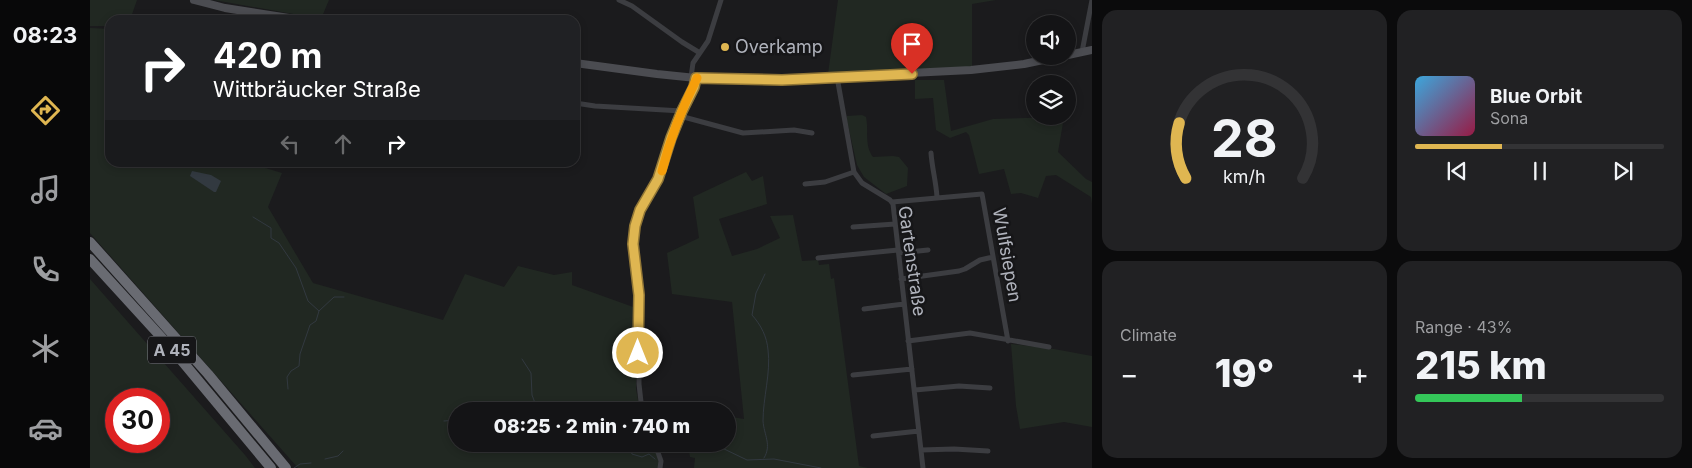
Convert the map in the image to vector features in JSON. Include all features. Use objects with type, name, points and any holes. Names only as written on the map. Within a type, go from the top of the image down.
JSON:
[{"type":"highway","name":"A 45","points":[[90,242],[157,315],[286,468]]},
{"type":"highway","name":"A 45","points":[[90,259],[172,349],[271,468]]},
{"type":"main road","points":[[194,0],[225,8],[270,15]]},
{"type":"main road","points":[[1076,53],[1092,50]]},
{"type":"main road","points":[[580,63],[694,78],[760,80],[980,70],[1026,62]]},
{"type":"street","points":[[619,0],[639,10],[700,53]]},
{"type":"street","points":[[641,402],[639,384],[639,295],[633,254],[634,234],[640,210],[661,172],[681,113],[694,87],[693,63],[708,41],[721,0]]},
{"type":"street","points":[[1082,52],[1092,0]]},
{"type":"street","points":[[805,184],[825,182],[854,172],[837,78]]},
{"type":"street","points":[[580,104],[681,113],[742,133],[794,130],[812,133]]},
{"type":"street","points":[[931,153],[932,172],[936,178],[937,197]]},
{"type":"street","name":"Gartenstraße","points":[[854,172],[862,183],[892,202],[923,468]]},
{"type":"street","name":"Wulfsiepen","points":[[892,202],[982,194],[1008,341]]},
{"type":"street","points":[[853,227],[895,224]]},
{"type":"street","points":[[818,258],[928,250]]},
{"type":"street","points":[[901,279],[959,271],[980,260],[993,257]]},
{"type":"street","points":[[864,309],[904,304]]},
{"type":"street","points":[[908,341],[970,333],[1049,347]]},
{"type":"street","points":[[853,375],[912,369]]},
{"type":"street","points":[[915,390],[959,386],[990,388]]},
{"type":"street","points":[[873,436],[918,431]]},
{"type":"street","points":[[921,450],[988,451]]},
{"type":"street","points":[[657,452],[661,461],[660,468]]},
{"type":"shaded area","points":[[90,0],[137,0],[132,15],[105,15],[105,26],[90,26]]},
{"type":"shaded area","points":[[214,0],[329,0],[323,15],[298,15]]},
{"type":"shaded area","points":[[838,0],[996,0],[972,4],[972,67],[828,74]]},
{"type":"shaded area","points":[[90,28],[105,29],[105,167],[262,167],[282,173],[268,207],[313,283],[443,320],[465,274],[504,287],[518,266],[554,275],[572,272],[572,285],[636,308],[636,389],[638,402],[448,402],[448,452],[656,452],[660,462],[659,468],[298,468],[90,233]]},
{"type":"shaded area","points":[[915,80],[944,80],[951,131],[993,119],[1026,118],[1026,125],[1063,125],[1058,152],[1086,179],[1092,182],[1092,204],[1091,197],[1056,175],[1046,176],[1038,198],[1021,193],[1011,194],[1004,169],[979,174],[969,135],[966,132],[950,138],[936,130],[933,98],[915,99]]},
{"type":"shaded area","points":[[862,115],[866,117],[869,148],[873,157],[899,157],[908,168],[907,186],[886,194],[864,177],[857,165],[847,121],[847,116]]},
{"type":"shaded area","points":[[192,171],[211,175],[221,181],[216,192],[190,176]]},
{"type":"shaded area","points":[[746,172],[752,181],[763,176],[767,204],[719,219],[732,256],[757,249],[780,238],[770,216],[793,215],[802,261],[818,260],[819,265],[829,264],[831,279],[834,278],[859,466],[868,468],[694,468],[695,458],[690,457],[689,452],[736,452],[736,418],[744,419],[732,302],[672,294],[667,253],[699,238],[693,197]]},
{"type":"shaded area","points":[[90,279],[245,455],[255,468],[90,468]]},
{"type":"shaded area","points":[[1011,344],[1092,356],[1092,427],[1064,422],[1020,429],[1016,406]]},
{"type":"waterway","points":[[253,217],[271,228],[271,238],[279,243],[296,268],[308,301],[319,311],[316,321],[310,325],[300,354],[299,366],[291,371],[287,377],[288,389]]},
{"type":"waterway","points":[[764,458],[767,440],[763,421],[769,358],[763,331],[752,315],[756,293],[765,274]]},
{"type":"waterway","points":[[319,311],[334,297],[344,297]]},
{"type":"waterway","points":[[522,359],[531,373],[532,395],[535,402]]},
{"type":"waterway","points":[[444,421],[448,421]]},
{"type":"waterway","points":[[325,459],[338,456],[343,451]]},
{"type":"waterway","points":[[631,452],[632,454],[642,457],[649,454],[655,459]]},
{"type":"waterway","points":[[730,452],[747,460],[774,459],[821,468]]},
{"type":"waterway","points":[[294,468],[300,464],[311,463]]},
{"type":"slow traffic","points":[[662,171],[666,154],[682,111],[697,78]]},
{"type":"place","name":"Overkamp","points":[[725,47]]},
{"type":"route","points":[[638,353],[639,295],[633,244],[635,226],[640,210],[661,172],[671,138],[696,83],[696,78],[782,80],[912,74]]}]
